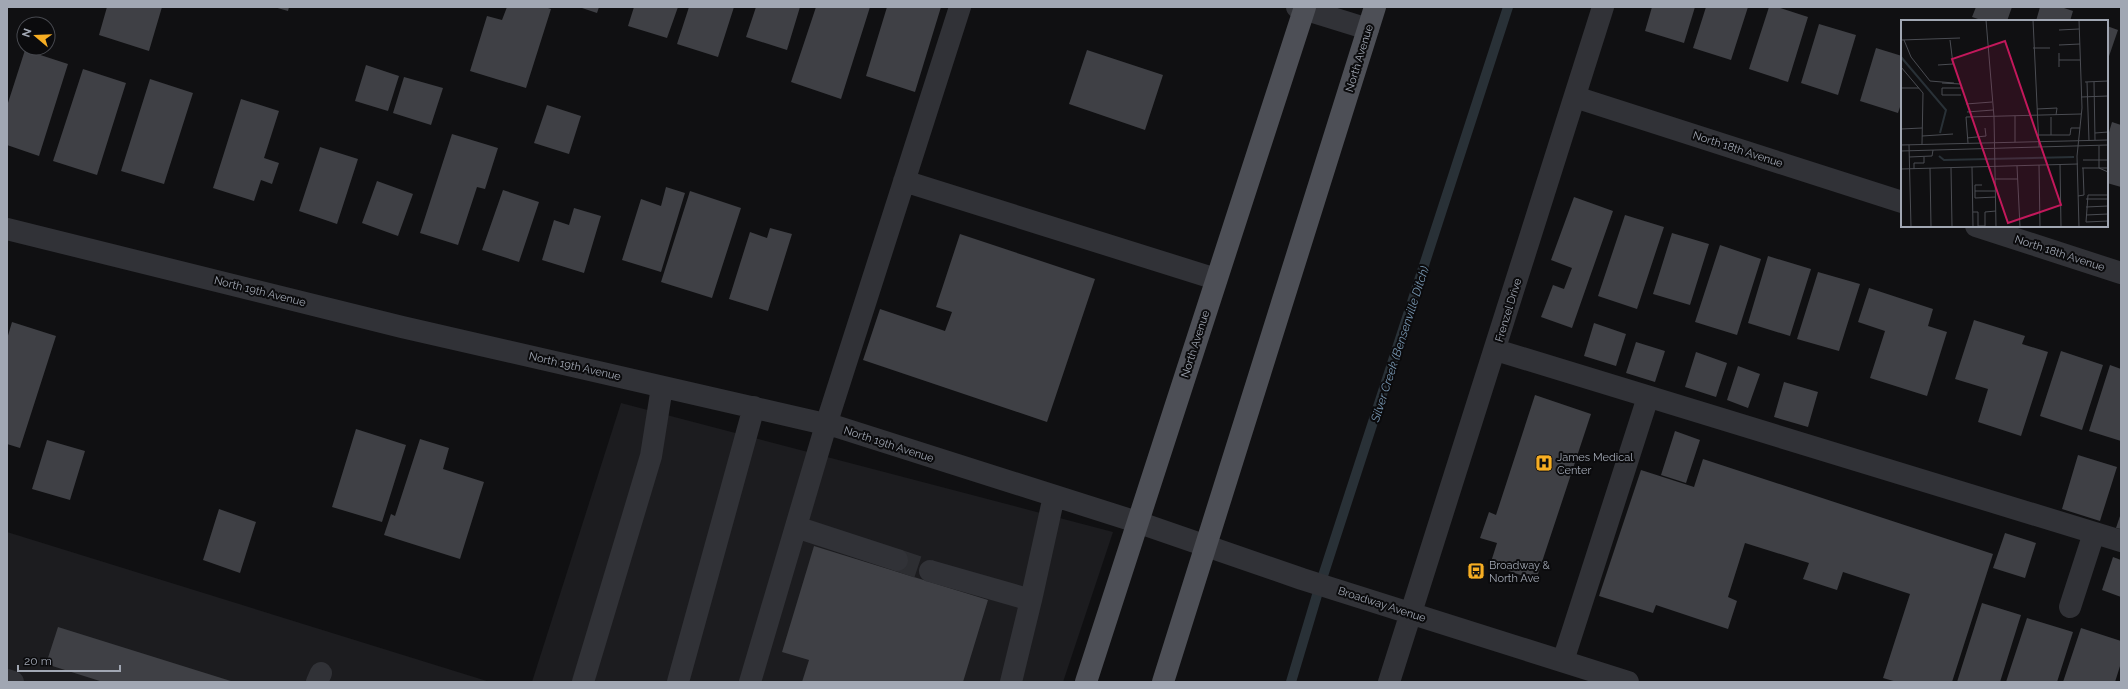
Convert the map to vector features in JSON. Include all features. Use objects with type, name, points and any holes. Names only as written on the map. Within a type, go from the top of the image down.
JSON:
[{"type":"main road","name":"North Avenue","points":[[1163,682],[1207,546],[1375,7]]},
{"type":"main road","name":"North Avenue","points":[[1086,682],[1302,8]]},
{"type":"street","points":[[757,680],[796,527],[826,425],[960,7]]},
{"type":"street","name":"Frenzel Drive","points":[[1389,682],[1496,350],[1603,7]]},
{"type":"street","points":[[1302,8],[1368,29]]},
{"type":"street","name":"North 18th Avenue","points":[[1575,97],[1901,202]]},
{"type":"street","points":[[904,181],[1216,279]]},
{"type":"street","name":"North 18th Avenue","points":[[1979,227],[2121,273]]},
{"type":"street","name":"North 19th Avenue","points":[[7,229],[402,326],[826,425],[1137,522]]},
{"type":"street","points":[[1496,350],[2121,541]]},
{"type":"street","points":[[583,682],[651,456],[662,387]]},
{"type":"street","points":[[1563,661],[1648,397]]},
{"type":"street","points":[[678,682],[754,407]]},
{"type":"street","points":[[1011,682],[1054,496]]},
{"type":"street","name":"Broadway Avenue","points":[[1137,522],[1302,579],[1624,681]]},
{"type":"street","points":[[796,527],[897,560]]},
{"type":"street","points":[[2070,607],[2094,533]]},
{"type":"street","points":[[930,571],[1031,600]]},
{"type":"street","points":[[7,680],[13,682]]},
{"type":"shaded area","points":[[621,403],[1113,532],[1063,682],[532,682]]},
{"type":"shaded area","points":[[7,532],[490,682],[7,682]]},
{"type":"building","points":[[107,7],[162,7],[149,51],[99,35]]},
{"type":"building","points":[[274,7],[289,7],[288,11]]},
{"type":"building","points":[[507,7],[545,7],[551,9],[526,88],[470,71],[487,16],[502,20]]},
{"type":"building","points":[[579,7],[599,7],[597,13]]},
{"type":"building","points":[[634,7],[678,7],[667,38],[628,26]]},
{"type":"building","points":[[689,7],[734,7],[718,57],[677,44]]},
{"type":"building","points":[[756,7],[800,7],[787,50],[746,37]]},
{"type":"building","points":[[816,7],[870,7],[841,99],[791,82]]},
{"type":"building","points":[[887,7],[941,7],[915,92],[866,76]]},
{"type":"building","points":[[1652,7],[1695,7],[1684,43],[1645,31]]},
{"type":"building","points":[[1706,7],[1748,7],[1731,60],[1693,48]]},
{"type":"building","points":[[1769,7],[1777,7],[1808,17],[1788,82],[1749,69]]},
{"type":"building","points":[[1976,7],[2012,7],[2007,20],[1981,20],[1972,17]]},
{"type":"building","points":[[2040,7],[2061,7],[2073,11],[2070,20],[2036,20]]},
{"type":"building","points":[[1819,24],[1856,35],[1838,95],[1801,83]]},
{"type":"building","points":[[2108,26],[2118,30],[2108,59]]},
{"type":"building","points":[[1876,48],[1901,56],[1901,104],[1898,113],[1860,101]]},
{"type":"building","points":[[1087,50],[1163,75],[1145,130],[1069,104]]},
{"type":"building","points":[[23,56],[43,56],[68,64],[39,156],[7,145],[7,106]]},
{"type":"building","points":[[366,65],[399,76],[388,111],[355,101]]},
{"type":"building","points":[[83,69],[126,83],[97,175],[53,161]]},
{"type":"building","points":[[404,77],[443,88],[431,125],[393,113]]},
{"type":"building","points":[[150,79],[193,93],[164,184],[121,171]]},
{"type":"building","points":[[241,99],[279,111],[264,158],[279,163],[272,184],[261,180],[254,201],[213,188]]},
{"type":"building","points":[[547,105],[581,116],[569,154],[534,143]]},
{"type":"building","points":[[2112,122],[2121,125],[2121,187],[2108,183],[2108,136]]},
{"type":"building","points":[[452,134],[498,148],[485,189],[477,187],[458,245],[420,233]]},
{"type":"building","points":[[320,147],[358,159],[337,224],[299,211]]},
{"type":"building","points":[[377,181],[413,194],[398,236],[362,223]]},
{"type":"building","points":[[666,187],[685,193],[661,272],[622,260],[641,199],[661,206]]},
{"type":"building","points":[[503,190],[539,202],[519,262],[482,250]]},
{"type":"building","points":[[690,191],[741,208],[712,298],[661,282]]},
{"type":"building","points":[[1574,197],[1613,211],[1572,328],[1541,317],[1553,285],[1564,289],[1572,268],[1551,260]]},
{"type":"building","points":[[574,208],[601,216],[584,273],[542,260],[554,220],[569,225]]},
{"type":"building","points":[[1625,215],[1664,227],[1637,309],[1598,296]]},
{"type":"building","points":[[770,228],[792,234],[768,311],[729,299],[750,232],[767,238]]},
{"type":"building","points":[[1672,233],[1709,244],[1690,305],[1653,294]]},
{"type":"building","points":[[960,234],[1095,279],[1047,422],[863,360],[880,309],[945,331],[952,312],[936,307]]},
{"type":"building","points":[[1720,245],[1761,259],[1737,335],[1695,322]]},
{"type":"building","points":[[1768,256],[1811,269],[1790,336],[1748,323]]},
{"type":"building","points":[[1818,272],[1860,284],[1839,351],[1797,339]]},
{"type":"building","points":[[1869,288],[1933,309],[1928,326],[1947,332],[1927,396],[1870,378],[1885,331],[1858,322]]},
{"type":"building","points":[[1974,320],[2025,336],[2022,344],[2048,352],[2021,436],[1978,422],[1988,389],[1955,379]]},
{"type":"building","points":[[12,322],[56,336],[20,448],[7,444],[7,339]]},
{"type":"building","points":[[1594,323],[1626,334],[1616,366],[1584,356]]},
{"type":"building","points":[[1636,342],[1665,351],[1655,382],[1626,373]]},
{"type":"building","points":[[2061,351],[2103,365],[2082,430],[2040,416]]},
{"type":"building","points":[[1696,352],[1727,363],[1716,397],[1685,387]]},
{"type":"building","points":[[2110,365],[2121,369],[2121,441],[2089,431]]},
{"type":"building","points":[[1738,366],[1760,374],[1748,408],[1727,400]]},
{"type":"building","points":[[1784,382],[1818,392],[1808,427],[1774,417]]},
{"type":"building","name":"James Medical Center","points":[[1535,395],[1591,414],[1536,580],[1490,565],[1497,543],[1480,538],[1489,512],[1496,515]]},
{"type":"building","points":[[356,429],[406,445],[382,522],[332,507]]},
{"type":"building","points":[[1675,431],[1700,440],[1686,483],[1661,475]]},
{"type":"building","points":[[420,439],[449,448],[443,469],[484,482],[460,559],[384,535],[391,514],[395,516]]},
{"type":"building","points":[[47,440],[85,451],[70,500],[32,489]]},
{"type":"building","points":[[2078,455],[2117,467],[2100,521],[2062,509]]},
{"type":"building","points":[[1703,459],[1993,554],[1952,682],[1897,682],[1883,678],[1910,594],[1843,572],[1837,590],[1803,579],[1809,563],[1745,543],[1728,597],[1737,601],[1728,629],[1656,605],[1653,613],[1599,596],[1641,470],[1694,487]]},
{"type":"building","points":[[219,509],[256,522],[240,573],[203,560]]},
{"type":"building","points":[[2121,513],[2121,529],[2116,528]]},
{"type":"building","points":[[2005,533],[2036,543],[2025,578],[1993,568]]},
{"type":"building","points":[[814,546],[988,600],[963,682],[802,682],[809,660],[782,652]]},
{"type":"building","points":[[2113,557],[2121,560],[2121,597],[2102,590]]},
{"type":"building","points":[[1982,603],[2021,615],[2000,682],[1957,682]]},
{"type":"building","points":[[2027,618],[2073,632],[2057,682],[2006,682]]},
{"type":"building","points":[[58,627],[234,682],[103,682],[46,664]]},
{"type":"building","points":[[2081,628],[2121,641],[2121,663],[2115,682],[2063,682]]},
{"type":"waterway","name":"Silver Creek (Bensenville Ditch)","points":[[1291,682],[1320,585],[1508,7]]},
{"type":"tunnel","points":[[897,560],[930,571]]},
{"type":"place","name":"James Medical Center","points":[[1544,463]]},
{"type":"place","name":"Broadway & North Ave","points":[[1476,571]]}]
